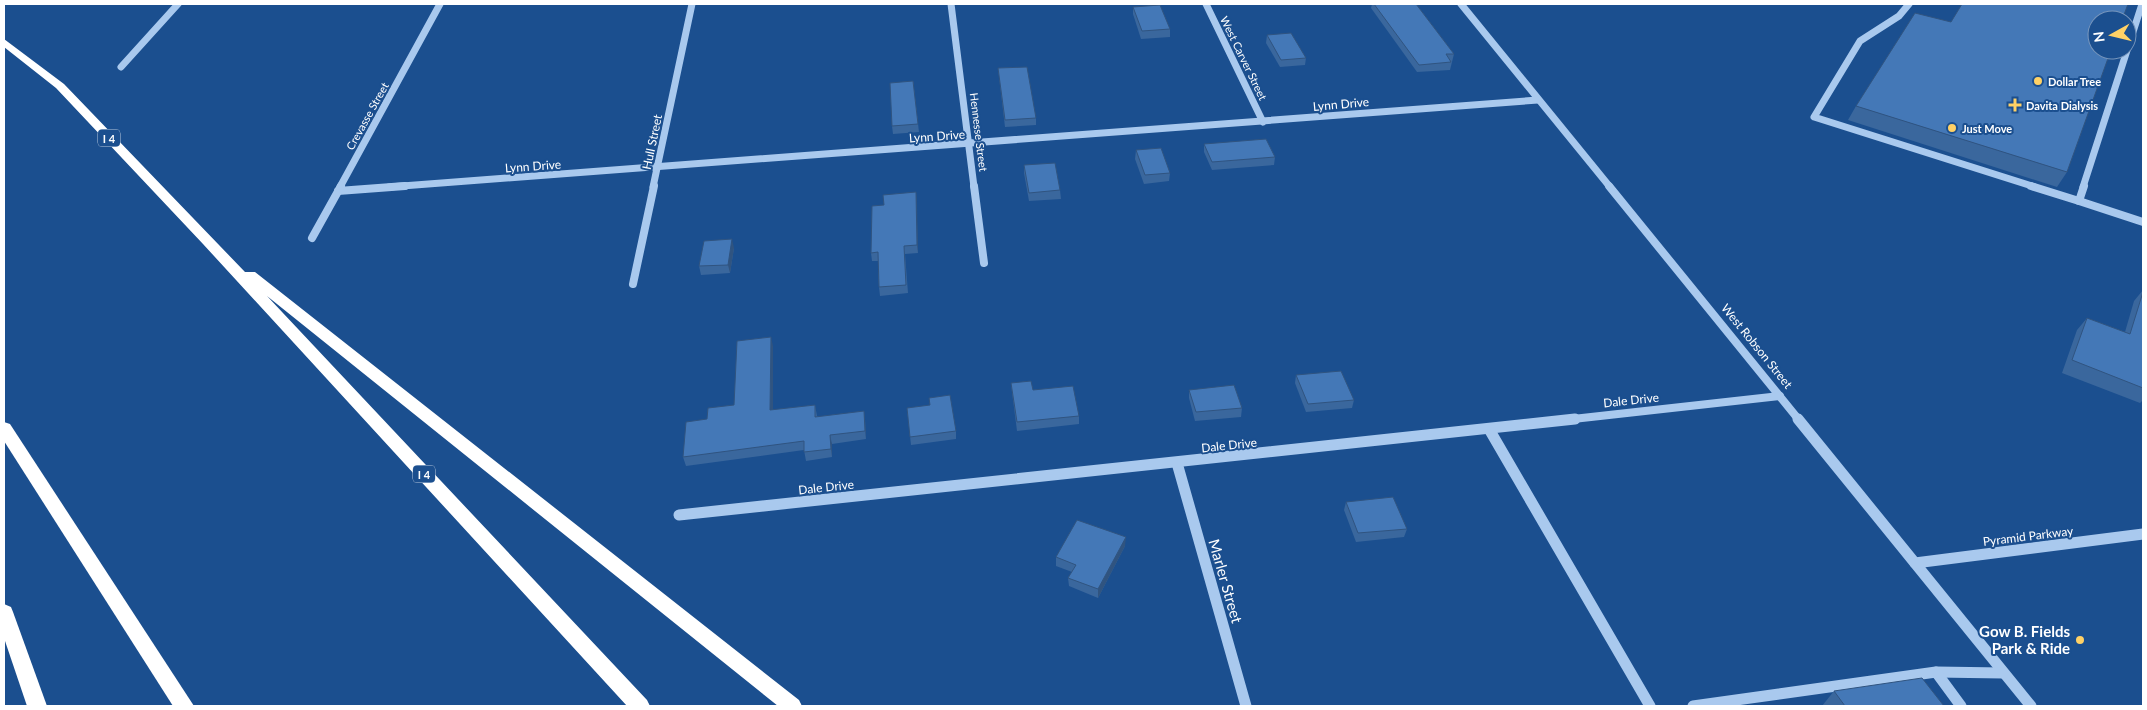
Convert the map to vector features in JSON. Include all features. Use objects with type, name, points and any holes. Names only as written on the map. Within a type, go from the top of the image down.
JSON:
[{"type":"highway","name":"I 4","points":[[4,42],[60,86],[208,241],[640,706]]},
{"type":"highway","points":[[208,241],[792,706]]},
{"type":"highway","points":[[4,428],[184,706]]},
{"type":"highway","points":[[4,612],[37,706]]},
{"type":"street","points":[[121,67],[178,4]]},
{"type":"street","name":"Crevasse Street","points":[[312,238],[440,4]]},
{"type":"street","name":"Hull Street","points":[[634,284],[692,4]]},
{"type":"street","name":"Hennesse Street","points":[[951,4],[984,263]]},
{"type":"street","name":"West Carver Street","points":[[1206,4],[1263,122]]},
{"type":"street","points":[[1461,4],[1468,4]]},
{"type":"street","name":"West Robson Street","points":[[1461,4],[2030,706]]},
{"type":"street","points":[[1909,4],[1899,16],[1860,41],[1814,117],[2143,222]]},
{"type":"street","points":[[2079,201],[2142,4]]},
{"type":"street","name":"Lynn Drive","points":[[338,191],[1538,100]]},
{"type":"street","name":"Dale Drive","points":[[679,515],[1177,463],[1780,396]]},
{"type":"street","points":[[1489,428],[1650,706]]},
{"type":"street","name":"Marler Street","points":[[1177,463],[1246,706]]},
{"type":"street","name":"Pyramid Parkway","points":[[1915,563],[2143,534]]},
{"type":"street","points":[[1936,672],[1961,706]]},
{"type":"street","points":[[1693,706],[1936,672],[2003,673]]},
{"type":"building","points":[[1374,4],[1416,4],[1454,54],[1446,54],[1451,62],[1419,65]]},
{"type":"building","points":[[1962,4],[2128,4],[2126,10],[2087,10],[2087,60],[2107,60],[2067,172],[1856,106],[1915,13],[1951,22]]},
{"type":"building","points":[[1160,5],[1170,29],[1142,31],[1133,7]]},
{"type":"building","points":[[1291,33],[1306,58],[1281,60],[1267,35]]},
{"type":"building","points":[[1027,67],[1036,118],[1005,120],[998,68]]},
{"type":"building","points":[[913,81],[918,124],[892,126],[890,83]]},
{"type":"building","points":[[1266,139],[1275,157],[1212,162],[1204,144]]},
{"type":"building","points":[[1161,148],[1170,173],[1145,175],[1136,150]]},
{"type":"building","points":[[1055,163],[1060,190],[1029,193],[1024,165]]},
{"type":"building","points":[[916,192],[917,245],[904,246],[906,285],[879,287],[878,252],[871,253],[872,206],[884,205],[883,195]]},
{"type":"building","points":[[732,239],[728,265],[699,266],[704,241]]},
{"type":"building","points":[[2143,292],[2143,388],[2072,360],[2087,318],[2130,334]]},
{"type":"building","points":[[771,337],[770,410],[815,405],[815,417],[864,411],[865,431],[830,435],[831,449],[804,452],[804,441],[683,457],[686,422],[707,419],[708,408],[734,405],[737,341]]},
{"type":"building","points":[[1341,371],[1354,400],[1308,404],[1296,375]]},
{"type":"building","points":[[1031,381],[1033,390],[1073,386],[1079,416],[1017,422],[1011,383]]},
{"type":"building","points":[[1234,385],[1242,408],[1196,412],[1189,390]]},
{"type":"building","points":[[950,395],[956,431],[910,437],[907,408],[930,405],[929,398]]},
{"type":"building","points":[[1393,497],[1407,529],[1358,533],[1346,502]]},
{"type":"building","points":[[1077,520],[1126,537],[1098,589],[1068,578],[1076,565],[1056,557]]},
{"type":"building","points":[[1922,678],[1944,706],[1845,706],[1834,691]]},
{"type":"place","name":"Dollar Tree","points":[[2038,81]]},
{"type":"place","name":"Davita Dialysis","points":[[2015,105]]},
{"type":"place","name":"Just Move","points":[[1952,128]]},
{"type":"place","name":"Gow B. Fields Park & Ride","points":[[2080,640]]}]
